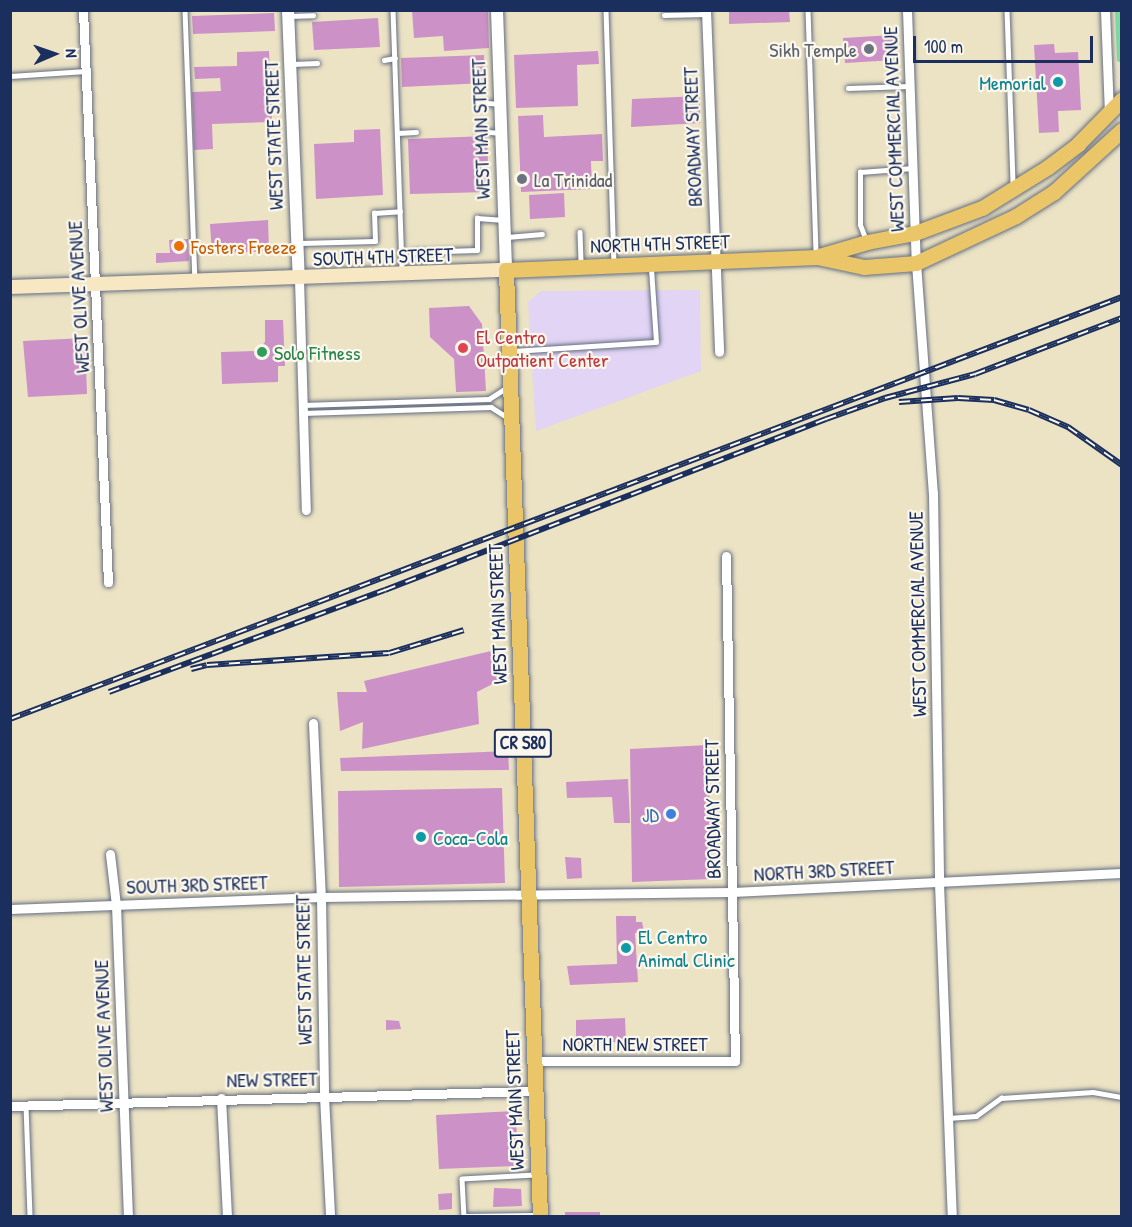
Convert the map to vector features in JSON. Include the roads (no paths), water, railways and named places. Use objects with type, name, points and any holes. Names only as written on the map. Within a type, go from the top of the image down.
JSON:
[{"type":"main road","name":"NORTH 4TH STREET","points":[[506,270],[817,257],[867,242],[915,233],[982,208],[1013,189],[1078,144],[1122,99]]},
{"type":"main road","name":"NORTH 4TH STREET","points":[[817,257],[864,267],[916,263],[1016,216],[1054,192],[1122,130]]},
{"type":"main road","name":"SOUTH 4TH STREET","points":[[10,287],[298,279],[506,270]]},
{"type":"main road","name":"WEST MAIN STREET","points":[[506,270],[540,1216]]},
{"type":"street","name":"WEST OLIVE AVENUE","points":[[83,10],[108,582]]},
{"type":"street","name":"WEST MAIN STREET","points":[[497,10],[506,270]]},
{"type":"street","name":"WEST COMMERCIAL AVENUE","points":[[907,10],[916,263],[933,493],[939,883],[952,1216]]},
{"type":"street","points":[[1105,10],[1109,113]]},
{"type":"street","name":"BROADWAY STREET","points":[[706,12],[718,352]]},
{"type":"street","name":"WEST STATE STREET","points":[[288,13],[306,510]]},
{"type":"street","name":"BROADWAY STREET","points":[[726,556],[735,1060]]},
{"type":"street","name":"WEST STATE STREET","points":[[313,723],[321,897],[324,1096],[330,1216]]},
{"type":"street","name":"WEST OLIVE AVENUE","points":[[110,854],[116,905],[128,1216]]},
{"type":"street","name":"NORTH 3RD STREET","points":[[528,896],[732,892],[1122,873]]},
{"type":"street","name":"SOUTH 3RD STREET","points":[[10,909],[321,897],[528,896]]},
{"type":"street","name":"NORTH NEW STREET","points":[[534,1061],[735,1060]]},
{"type":"street","name":"NEW STREET","points":[[10,1106],[221,1098],[535,1091]]},
{"type":"street","points":[[221,1098],[227,1216]]},
{"type":"lane","points":[[185,10],[195,282]]},
{"type":"lane","points":[[393,10],[403,275]]},
{"type":"lane","points":[[606,10],[614,266]]},
{"type":"lane","points":[[808,10],[817,257]]},
{"type":"lane","points":[[1007,10],[1013,189]]},
{"type":"lane","points":[[664,15],[706,12]]},
{"type":"lane","points":[[288,13],[313,15]]},
{"type":"lane","points":[[384,60],[395,58]]},
{"type":"lane","points":[[290,64],[316,63]]},
{"type":"lane","points":[[10,75],[86,71]]},
{"type":"lane","points":[[848,88],[910,86]]},
{"type":"lane","points":[[477,102],[500,105]]},
{"type":"lane","points":[[478,131],[501,133]]},
{"type":"lane","points":[[397,133],[416,132]]},
{"type":"lane","points":[[867,242],[860,225],[860,172],[913,168]]},
{"type":"lane","points":[[297,243],[375,240],[374,213],[400,211]]},
{"type":"lane","points":[[412,252],[477,250],[477,218],[504,220]]},
{"type":"lane","points":[[580,232],[582,267]]},
{"type":"lane","points":[[505,237],[542,234]]},
{"type":"lane","points":[[509,351],[656,342],[651,264]]},
{"type":"lane","points":[[303,409],[489,399],[510,385]]},
{"type":"lane","points":[[303,409],[491,406],[511,419]]},
{"type":"lane","points":[[948,1118],[976,1116],[1001,1098],[1093,1092],[1122,1097]]},
{"type":"lane","points":[[26,1106],[30,1216]]},
{"type":"lane","points":[[538,1174],[462,1179],[464,1216],[540,1216]]},
{"type":"railway","points":[[10,719],[1122,297]]},
{"type":"railway","points":[[109,692],[385,590],[826,419],[885,398],[975,374],[1122,318]]},
{"type":"railway","points":[[899,402],[958,398],[994,400],[1029,410],[1068,427],[1122,465]]},
{"type":"railway","points":[[191,669],[207,665],[389,653],[464,630]]},
{"type":"place","name":"Sikh Temple","points":[[869,49]]},
{"type":"place","name":"Memorial","points":[[1058,82]]},
{"type":"place","name":"La Trinidad","points":[[522,179]]},
{"type":"place","name":"Fosters Freeze","points":[[179,246]]},
{"type":"place","name":"El Centro Outpatient Center","points":[[463,348]]},
{"type":"place","name":"Solo Fitness","points":[[262,352]]},
{"type":"place","name":"JD","points":[[671,814]]},
{"type":"place","name":"Coca-Cola","points":[[421,837]]},
{"type":"place","name":"El Centro Animal Clinic","points":[[626,948]]}]
